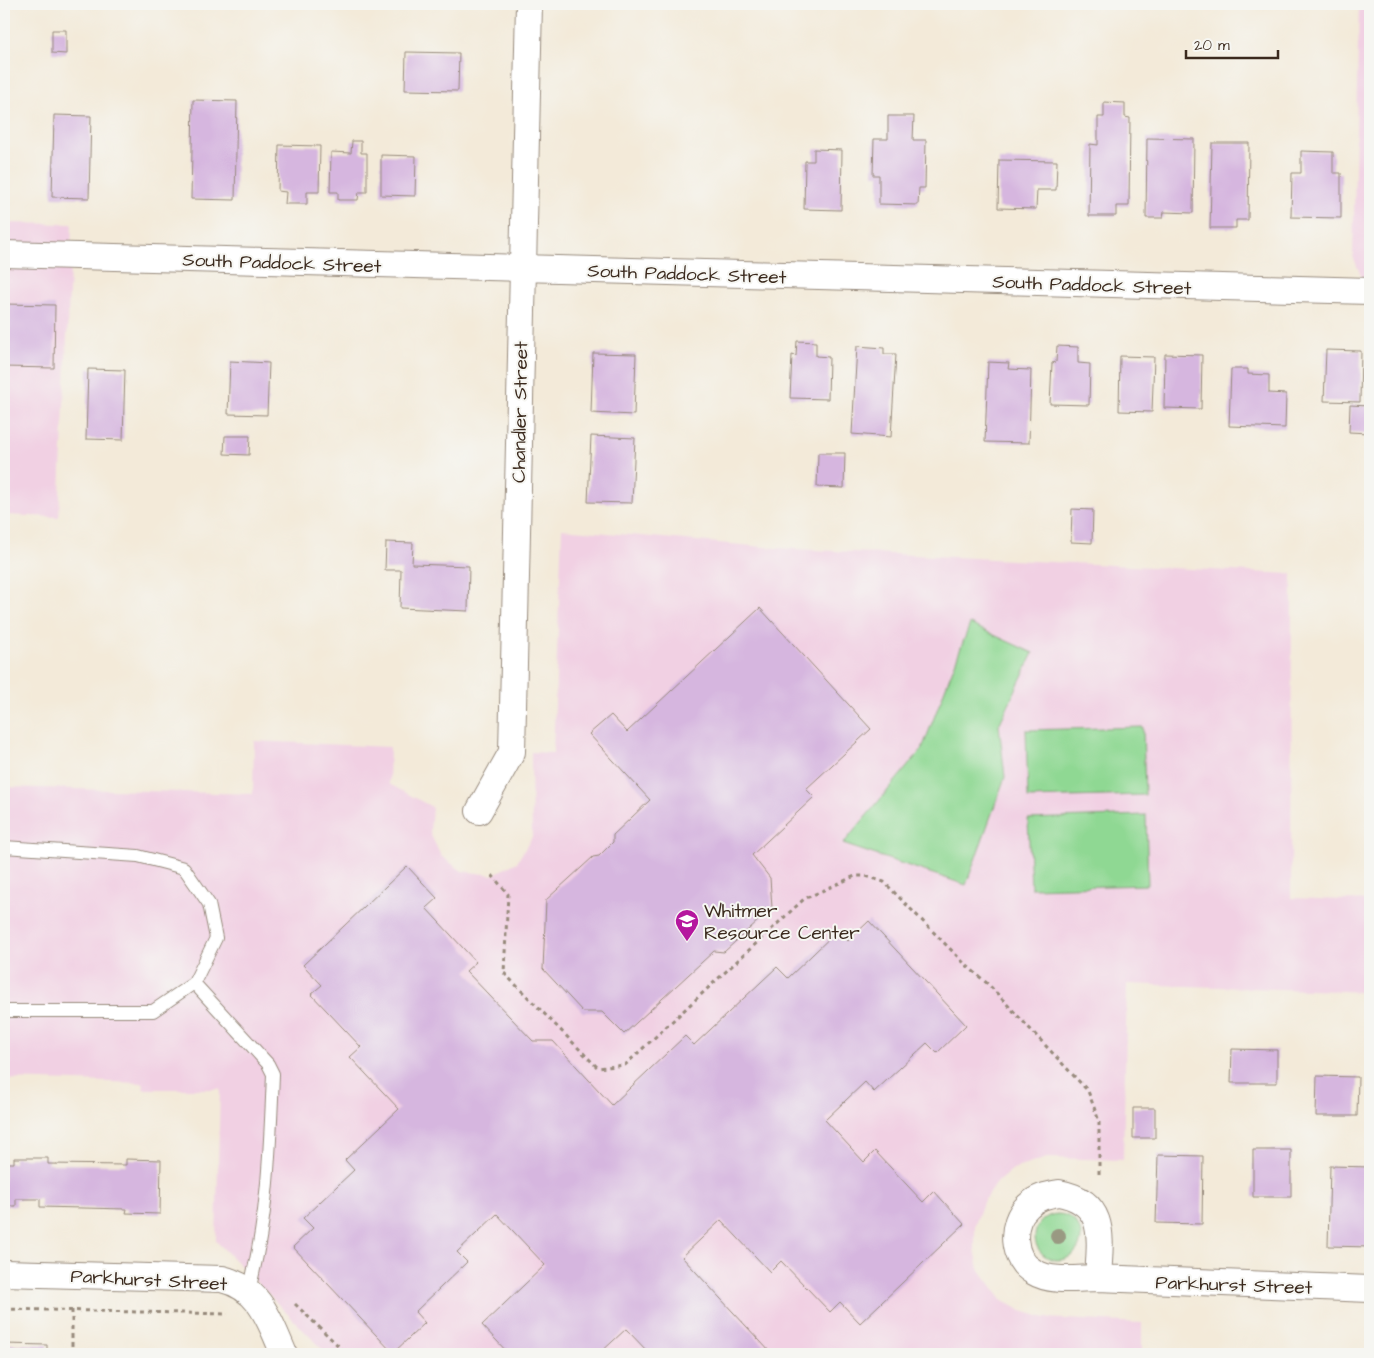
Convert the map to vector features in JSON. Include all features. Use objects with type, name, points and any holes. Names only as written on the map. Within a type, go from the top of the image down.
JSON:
[{"type":"street","name":"Chandler Street","points":[[479,812],[512,752],[529,4]]},
{"type":"street","name":"South Paddock Street","points":[[4,254],[1370,291]]},
{"type":"street","name":"Parkhurst Street","points":[[4,1273],[222,1279],[233,1281],[249,1290],[263,1307],[284,1354]]},
{"type":"street","name":"Parkhurst Street","points":[[1098,1278],[1370,1289]]},
{"type":"lane","points":[[4,847],[138,856],[184,868],[209,904],[216,938],[194,983],[154,1010],[4,1011]]},
{"type":"lane","points":[[194,983],[268,1064],[273,1074],[268,1182],[258,1255],[249,1290]]},
{"type":"path","points":[[492,875],[508,894],[504,973],[598,1068],[625,1065],[804,899],[849,878],[866,876],[884,882],[965,964],[989,985],[1088,1091],[1099,1121],[1099,1182],[1092,1179]]},
{"type":"path","points":[[4,1309],[232,1314],[249,1290]]},
{"type":"path","points":[[72,1310],[72,1354]]},
{"type":"shaded area","points":[[1359,4],[1370,4],[1370,298],[1353,256]]},
{"type":"shaded area","points":[[4,223],[72,224],[59,517],[4,515]]},
{"type":"shaded area","name":"Whitmer Resource Center","points":[[562,529],[775,548],[1292,574],[1291,898],[1370,901],[1370,992],[1127,984],[1123,1160],[1047,1158],[1013,1169],[995,1184],[983,1202],[975,1225],[975,1249],[979,1269],[1002,1300],[1022,1311],[1045,1318],[1142,1323],[1142,1354],[327,1354],[216,1241],[220,1089],[143,1089],[144,1083],[4,1079],[4,787],[253,794],[254,741],[390,747],[389,784],[432,807],[430,833],[441,856],[462,871],[492,875],[517,862],[532,837],[531,752],[553,753]]},
{"type":"green space","points":[[970,624],[1033,653],[999,725],[1005,777],[966,885],[843,844],[922,749]]},
{"type":"green space","points":[[1143,727],[1145,795],[1028,798],[1026,730]]},
{"type":"green space","points":[[1146,815],[1148,885],[1031,888],[1028,819]]},
{"type":"green space","points":[[1053,1214],[1063,1214],[1077,1224],[1081,1237],[1077,1250],[1071,1256],[1063,1260],[1053,1260],[1039,1250],[1035,1242],[1035,1232],[1045,1218]]},
{"type":"building","points":[[52,30],[66,30],[66,54],[52,53]]},
{"type":"building","points":[[406,52],[459,53],[458,91],[405,90]]},
{"type":"building","points":[[193,100],[237,101],[235,200],[191,199]]},
{"type":"building","points":[[1104,102],[1125,103],[1125,117],[1130,118],[1129,206],[1116,206],[1116,216],[1089,216],[1090,144],[1098,145],[1098,117],[1104,117]]},
{"type":"building","points":[[54,115],[91,116],[89,198],[52,197]]},
{"type":"building","points":[[888,116],[914,116],[913,140],[926,140],[925,188],[919,188],[918,205],[879,204],[879,175],[873,175],[874,139],[888,139]]},
{"type":"building","points":[[1147,138],[1194,139],[1193,213],[1164,212],[1163,218],[1146,218]]},
{"type":"building","points":[[352,141],[361,141],[361,153],[367,153],[367,192],[359,192],[358,200],[338,200],[338,192],[330,192],[331,152],[351,153]]},
{"type":"building","points":[[1212,143],[1249,143],[1248,220],[1236,220],[1236,228],[1210,228]]},
{"type":"building","points":[[279,145],[320,146],[319,192],[307,192],[307,204],[285,204],[286,192],[278,191]]},
{"type":"building","points":[[814,149],[842,150],[841,210],[804,209],[805,161],[814,161]]},
{"type":"building","points":[[1301,151],[1333,152],[1333,173],[1341,173],[1341,218],[1291,217],[1292,173],[1301,173]]},
{"type":"building","points":[[381,155],[416,156],[415,196],[381,195]]},
{"type":"building","points":[[999,160],[1057,161],[1056,190],[1037,190],[1036,209],[998,208]]},
{"type":"building","points":[[4,304],[55,305],[54,368],[4,367]]},
{"type":"building","points":[[797,341],[816,342],[816,356],[829,357],[828,399],[790,398],[792,355],[796,356]]},
{"type":"building","points":[[857,346],[884,348],[884,354],[896,354],[891,437],[852,434]]},
{"type":"building","points":[[1057,346],[1078,347],[1078,363],[1090,364],[1089,405],[1050,404],[1052,363],[1056,362]]},
{"type":"building","points":[[1326,350],[1361,351],[1360,402],[1324,401]]},
{"type":"building","points":[[593,353],[636,354],[634,415],[591,413]]},
{"type":"building","points":[[1165,354],[1202,355],[1201,409],[1164,408]]},
{"type":"building","points":[[1120,356],[1154,357],[1152,412],[1119,411]]},
{"type":"building","points":[[230,361],[269,363],[267,415],[228,414]]},
{"type":"building","points":[[988,362],[1009,363],[1008,369],[1031,370],[1029,443],[985,442]]},
{"type":"building","points":[[88,369],[125,370],[123,440],[86,439]]},
{"type":"building","points":[[1231,369],[1248,369],[1248,374],[1269,375],[1269,393],[1286,394],[1285,428],[1229,426]]},
{"type":"building","points":[[1350,405],[1369,406],[1368,433],[1349,432]]},
{"type":"building","points":[[225,436],[250,436],[249,455],[224,454]]},
{"type":"building","points":[[591,436],[635,438],[632,503],[588,502]]},
{"type":"building","points":[[818,453],[845,453],[844,488],[817,487]]},
{"type":"building","points":[[1072,509],[1093,510],[1092,543],[1071,542]]},
{"type":"building","points":[[386,542],[413,543],[412,564],[469,566],[468,611],[400,608],[401,570],[385,570]]},
{"type":"building","points":[[760,608],[871,729],[806,789],[814,797],[752,855],[770,878],[772,908],[724,952],[714,951],[624,1034],[602,1012],[583,1012],[543,969],[546,900],[593,857],[599,856],[613,842],[613,835],[650,800],[589,734],[611,715],[627,732]]},
{"type":"building","points":[[407,866],[437,898],[426,908],[476,962],[466,971],[533,1041],[553,1041],[612,1105],[685,1036],[694,1045],[777,967],[788,978],[838,930],[848,941],[869,921],[966,1025],[937,1053],[927,1043],[874,1092],[865,1082],[825,1120],[864,1162],[875,1151],[923,1202],[934,1191],[964,1224],[860,1323],[840,1302],[830,1312],[781,1261],[770,1272],[721,1220],[682,1257],[772,1354],[650,1354],[626,1329],[599,1354],[509,1354],[482,1325],[545,1265],[497,1214],[457,1252],[467,1262],[415,1312],[425,1323],[393,1353],[293,1247],[313,1228],[303,1218],[354,1170],[345,1160],[399,1109],[350,1057],[361,1047],[311,994],[322,985],[303,965]]},
{"type":"building","points":[[1232,1049],[1277,1050],[1277,1083],[1231,1083]]},
{"type":"building","points":[[1317,1076],[1358,1077],[1357,1116],[1316,1116]]},
{"type":"building","points":[[1133,1108],[1155,1108],[1155,1138],[1133,1138]]},
{"type":"building","points":[[1253,1150],[1291,1150],[1291,1197],[1253,1197]]},
{"type":"building","points":[[1158,1155],[1203,1156],[1202,1224],[1156,1223]]},
{"type":"building","points":[[14,1158],[48,1158],[48,1164],[126,1165],[126,1159],[161,1160],[160,1214],[126,1213],[127,1209],[40,1207],[40,1199],[16,1199],[16,1206],[4,1206],[4,1163],[14,1163]]},
{"type":"building","points":[[1330,1166],[1370,1167],[1370,1247],[1328,1246]]},
{"type":"building","points":[[4,1344],[47,1345],[47,1354],[4,1354]]},
{"type":"place","name":"Whitmer Resource Center","points":[[687,942]]}]
